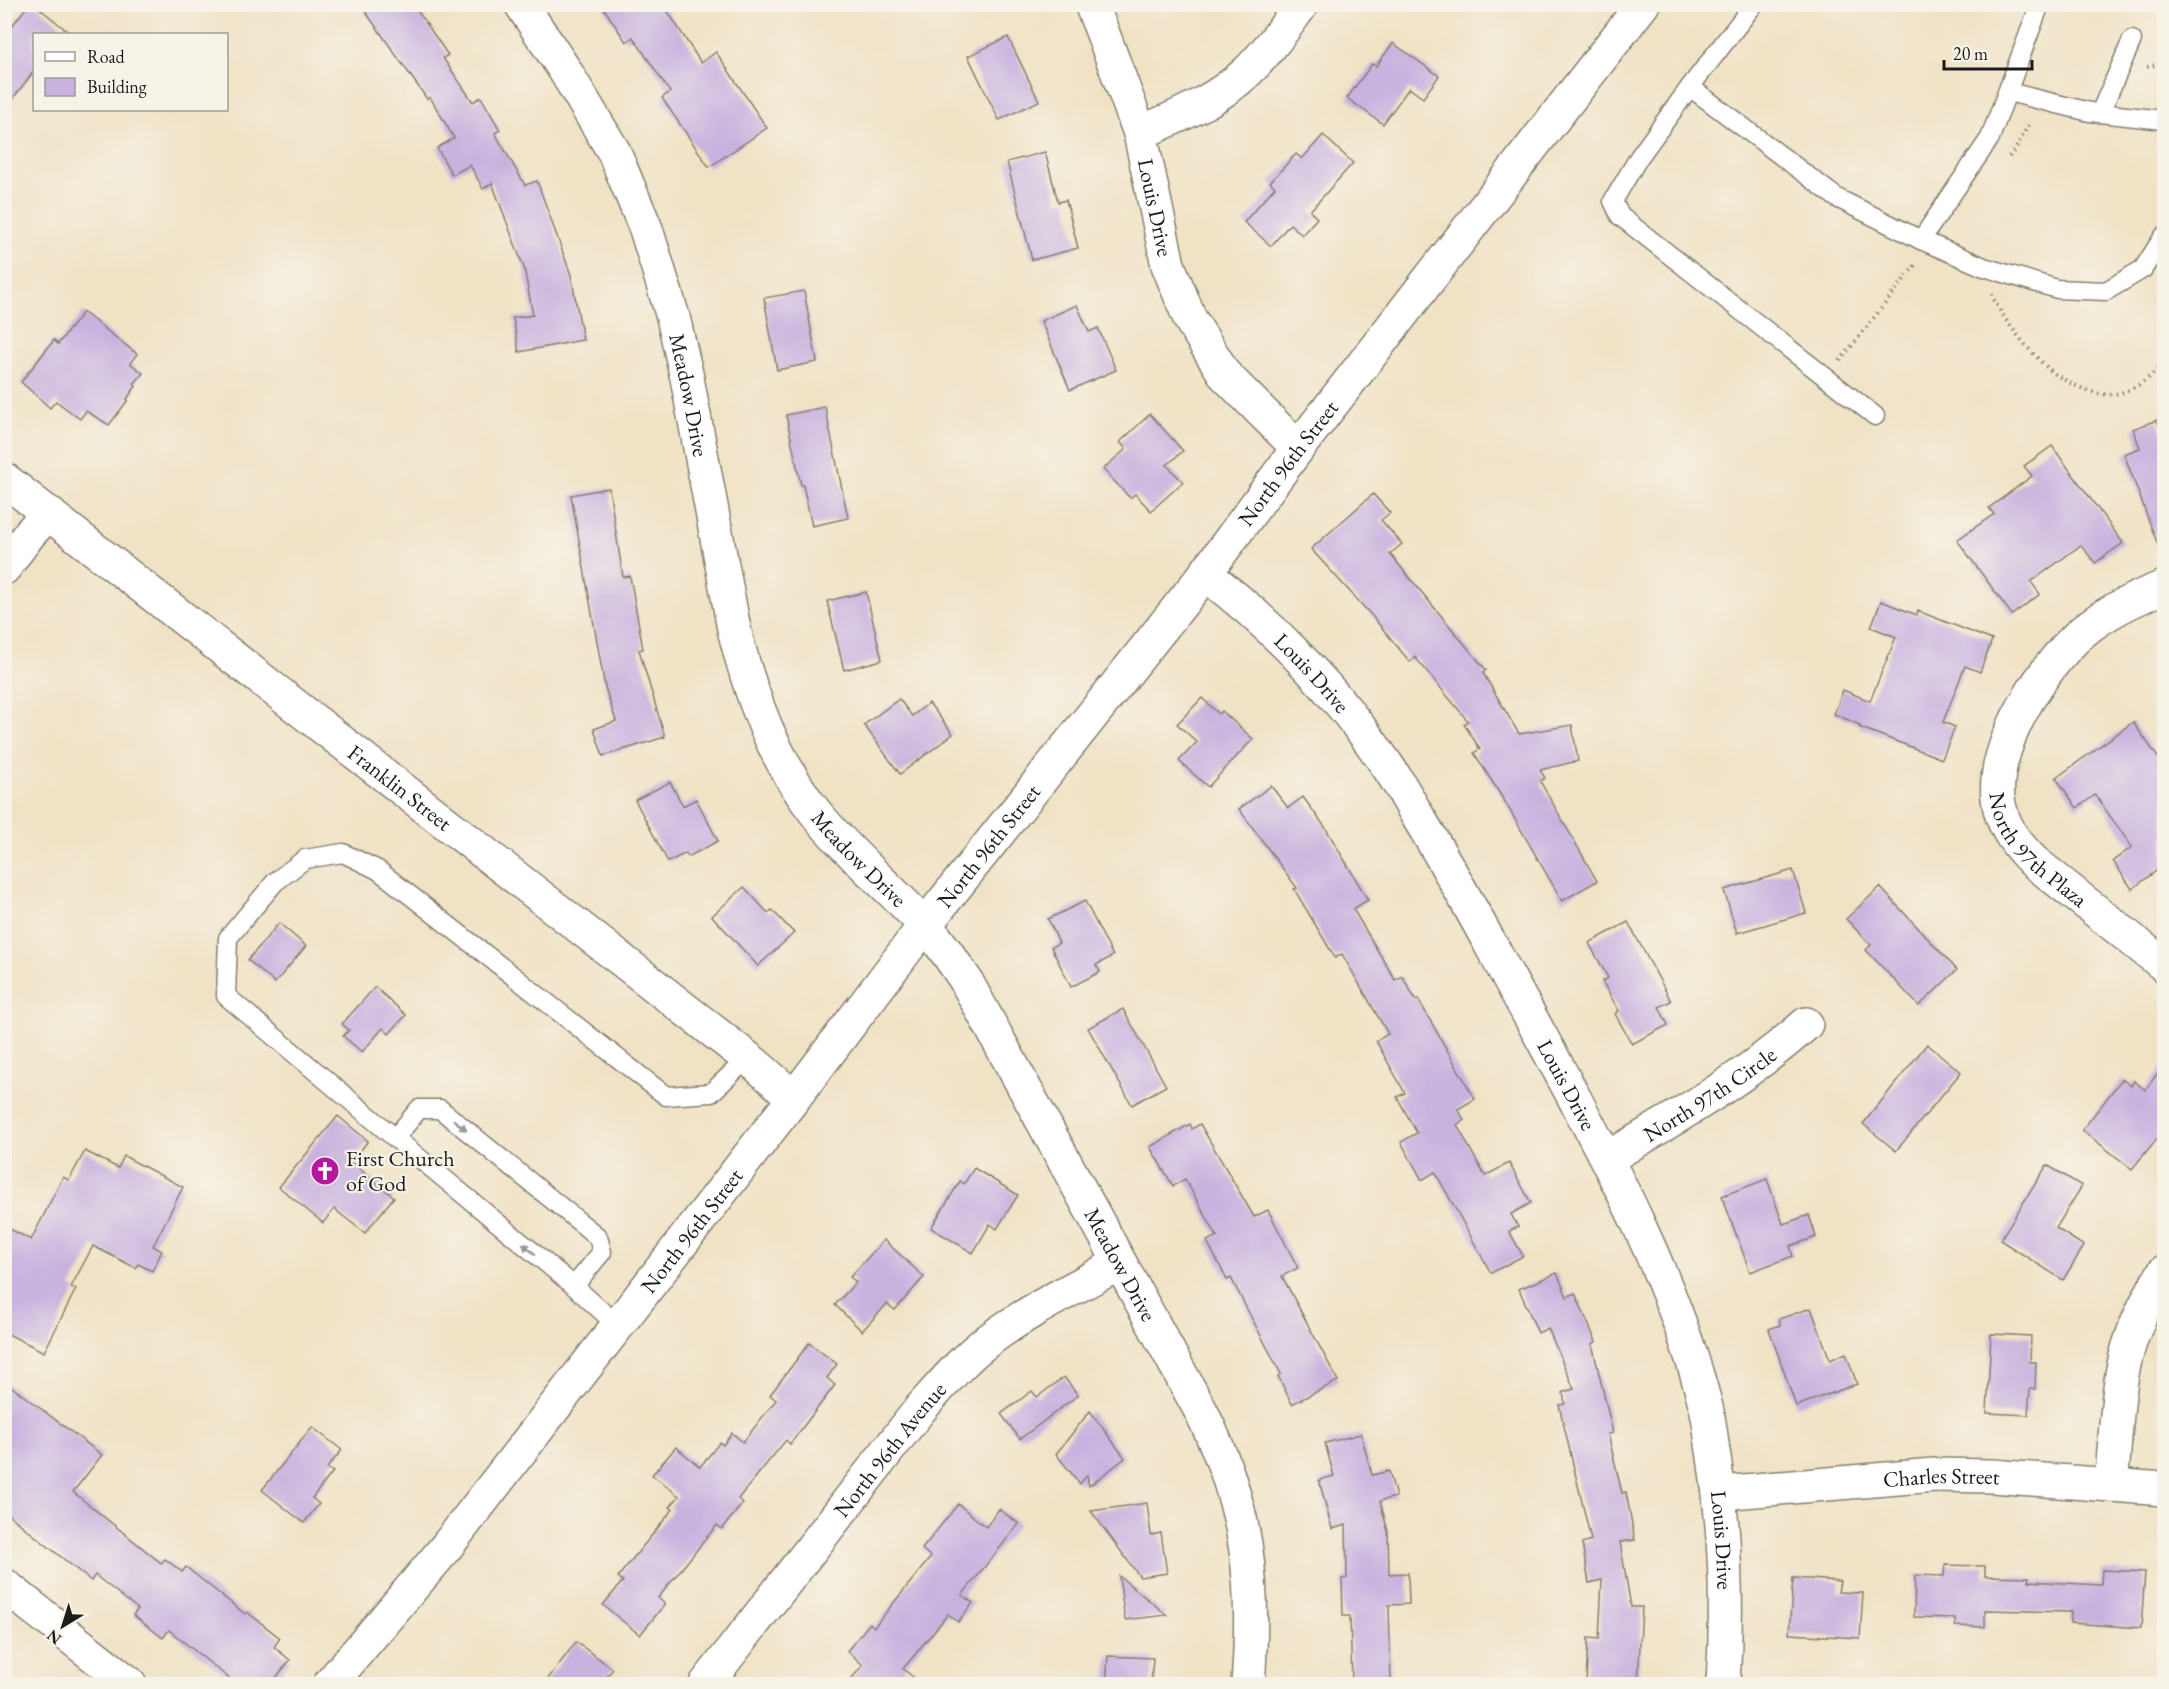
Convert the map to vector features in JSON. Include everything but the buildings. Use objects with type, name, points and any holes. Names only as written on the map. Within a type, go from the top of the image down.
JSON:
[{"type":"street","name":"Meadow Drive","points":[[521,4],[564,69],[614,152],[646,229],[687,378],[734,629],[744,670],[757,710],[782,762],[814,810],[844,846],[926,925],[965,978],[1219,1447],[1238,1502],[1250,1574],[1252,1614],[1248,1684]]},
{"type":"street","name":"Louis Drive","points":[[1090,4],[1140,133],[1168,265],[1190,319],[1226,375],[1298,448]]},
{"type":"street","points":[[1140,133],[1177,118],[1213,98],[1246,72],[1263,55],[1302,4]]},
{"type":"street","name":"North 96th Street","points":[[330,1684],[443,1551],[926,925],[1204,574],[1298,448],[1643,4]]},
{"type":"street","name":"Franklin Street","points":[[4,479],[748,1058],[794,1098]]},
{"type":"street","points":[[4,567],[49,513]]},
{"type":"street","name":"Louis Drive","points":[[1204,574],[1260,621],[1310,670],[1351,716],[1386,763],[1436,845],[1608,1158],[1647,1239],[1679,1318],[1706,1410],[1720,1493],[1726,1554],[1726,1634],[1723,1684]]},
{"type":"street","name":"North 97th Plaza","points":[[2164,587],[2129,601],[2091,625],[2075,638],[2048,669],[2025,703],[2009,738],[1999,772],[1998,798],[2004,824],[2014,842],[2033,861],[2164,965]]},
{"type":"street","name":"North 97th Circle","points":[[1608,1158],[1736,1080],[1776,1051],[1806,1024]]},
{"type":"street","name":"North 96th Avenue","points":[[706,1684],[921,1408],[959,1367],[985,1342],[1036,1309],[1120,1263]]},
{"type":"street","points":[[2111,1485],[2123,1371],[2131,1340],[2142,1313],[2164,1272]]},
{"type":"street","name":"Charles Street","points":[[1720,1493],[1935,1475],[1992,1476],[2164,1489]]},
{"type":"street","points":[[4,1585],[130,1684]]},
{"type":"lane","points":[[1754,4],[1639,157],[1613,201],[1620,216],[1875,416]]},
{"type":"lane","points":[[1926,242],[1990,138],[2040,4]]},
{"type":"lane","points":[[2100,113],[2132,40]]},
{"type":"lane","points":[[1690,87],[1837,198],[1926,242],[1992,269],[2057,289],[2106,291],[2143,268],[2164,236]]},
{"type":"lane","points":[[2008,92],[2100,113],[2164,120]]},
{"type":"lane","points":[[618,1326],[574,1286],[226,996],[228,939],[275,882],[305,859],[343,853],[378,870],[666,1096],[711,1093],[748,1058]]},
{"type":"lane","points":[[395,1138],[419,1109],[440,1109],[598,1237],[602,1252],[574,1286]]},
{"type":"path","points":[[1827,378],[1926,242]]},
{"type":"path","points":[[1992,269],[1991,290],[1995,303],[2017,336],[2056,375],[2086,390],[2112,394],[2132,390],[2153,375],[2164,363]]},
{"type":"place","name":"First Church of God","points":[[325,1171]]}]
